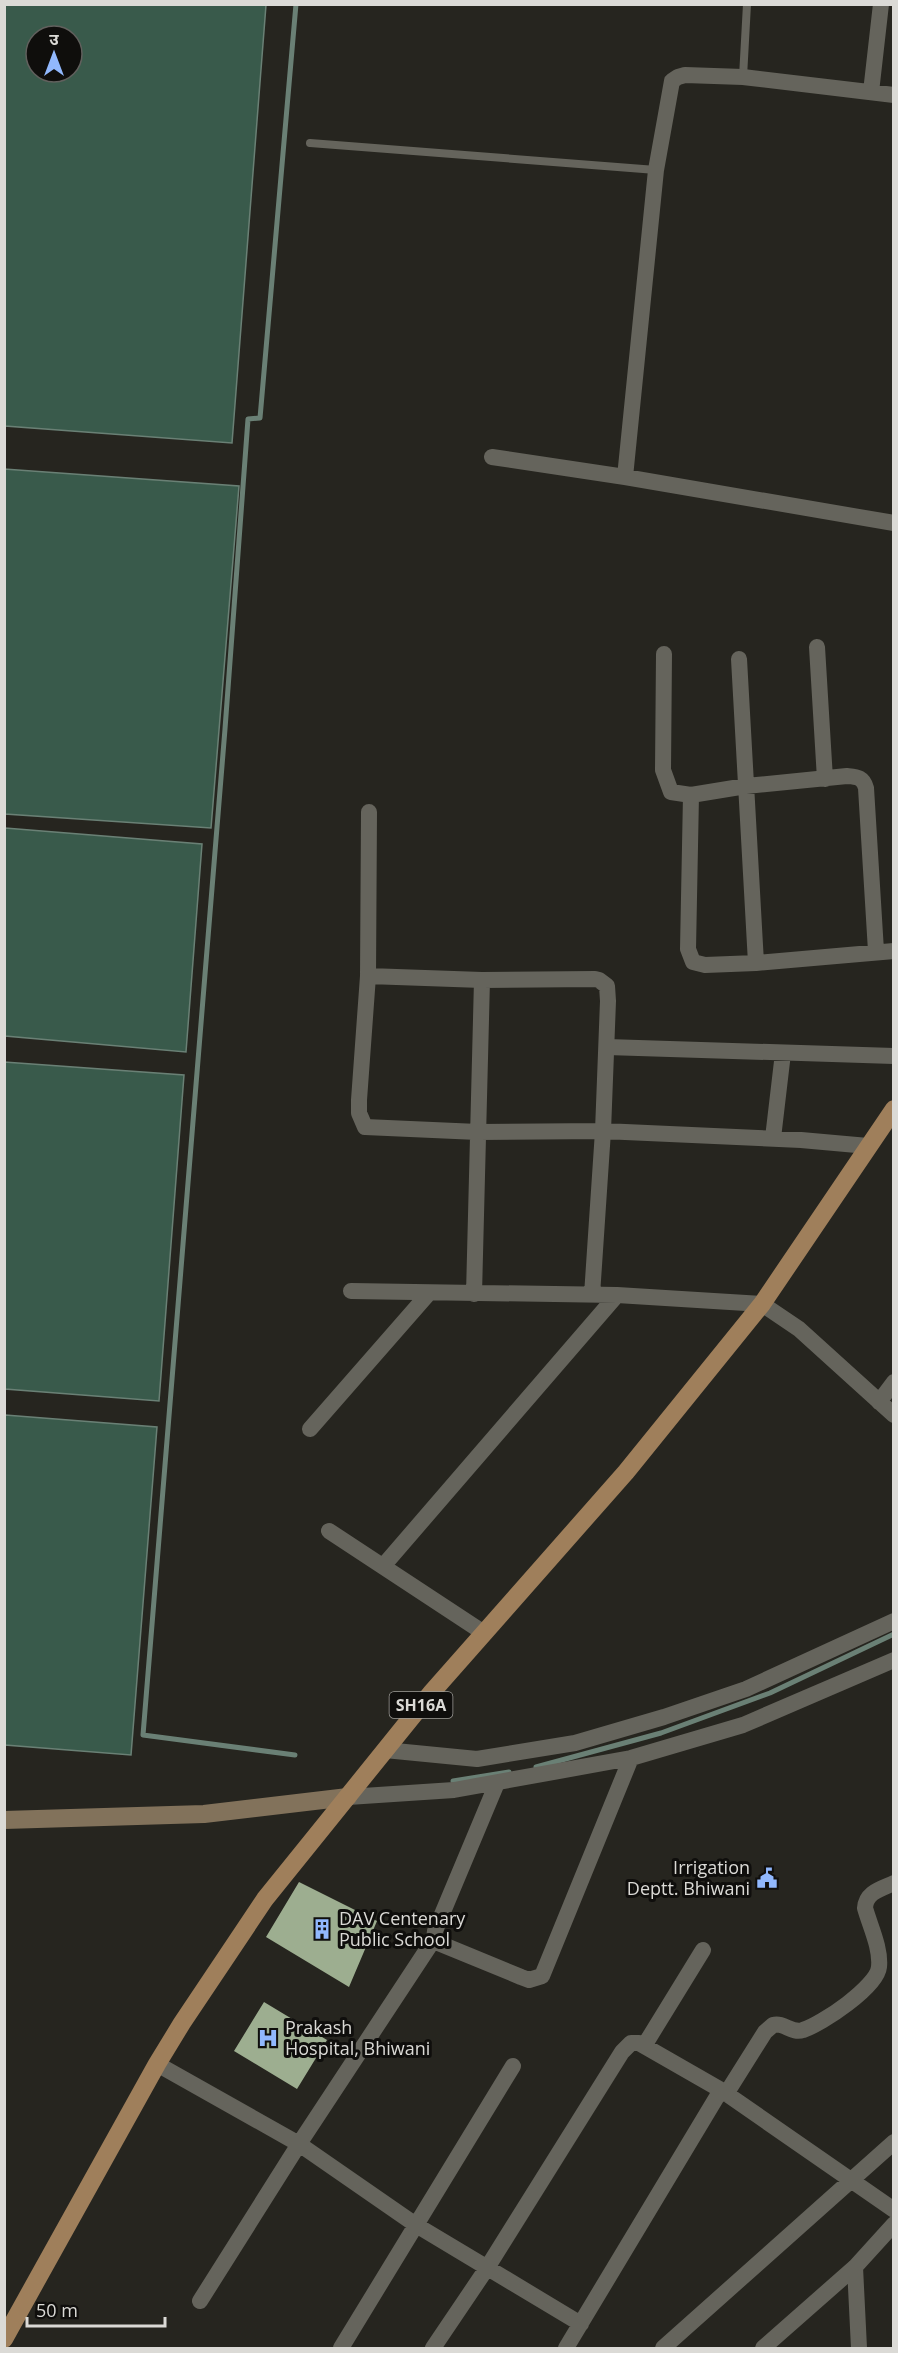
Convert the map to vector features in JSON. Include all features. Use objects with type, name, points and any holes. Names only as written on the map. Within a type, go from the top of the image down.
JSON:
[{"type":"main road","name":"SH16A","points":[[4,2340],[157,2064],[265,1899],[385,1750],[484,1633],[626,1472],[762,1304],[894,1109]]},
{"type":"street","points":[[871,92],[881,4]]},
{"type":"street","points":[[625,477],[656,170],[670,88],[674,79],[685,75],[743,76],[894,95]]},
{"type":"street","points":[[492,457],[625,477],[894,523]]},
{"type":"street","points":[[817,647],[825,778]]},
{"type":"street","points":[[664,654],[663,770],[671,792],[691,795],[746,786],[825,778],[858,777],[863,780],[866,788],[876,951]]},
{"type":"street","points":[[739,659],[756,963]]},
{"type":"street","points":[[691,795],[689,955],[693,962],[705,965],[756,963],[894,951]]},
{"type":"street","points":[[369,812],[368,976],[359,1100],[362,1125],[369,1129],[478,1132],[603,1131],[774,1138],[868,1146]]},
{"type":"street","points":[[368,976],[482,980],[599,980],[607,986],[603,1131],[592,1295]]},
{"type":"street","points":[[474,1294],[482,980]]},
{"type":"street","points":[[607,1047],[894,1056]]},
{"type":"street","points":[[774,1138],[783,1053]]},
{"type":"street","points":[[351,1291],[617,1295],[762,1304],[800,1329],[894,1415]]},
{"type":"street","points":[[310,1429],[429,1293]]},
{"type":"street","points":[[384,1565],[617,1295]]},
{"type":"street","points":[[879,1402],[894,1382]]},
{"type":"street","points":[[328,1531],[384,1565],[484,1633]]},
{"type":"street","points":[[385,1750],[477,1759],[575,1743],[664,1717],[746,1689],[894,1621]]},
{"type":"street","points":[[4,1820],[204,1814],[348,1797],[454,1790],[497,1783],[631,1758],[743,1725],[894,1660]]},
{"type":"street","points":[[434,1939],[436,1942],[529,1980],[542,1976],[631,1758]]},
{"type":"street","points":[[200,2301],[298,2145],[434,1939],[435,1931],[497,1783]]},
{"type":"street","points":[[566,2349],[723,2092],[765,2032],[773,2025],[783,2024],[795,2030],[805,2030],[852,2001],[876,1977],[880,1961],[865,1908],[866,1902],[870,1894],[894,1883]]},
{"type":"street","points":[[644,2046],[703,1950]]},
{"type":"street","points":[[433,2349],[487,2268],[624,2048],[636,2043],[723,2092],[894,2210]]},
{"type":"street","points":[[157,2064],[298,2145],[416,2225],[581,2324]]},
{"type":"street","points":[[341,2349],[513,2066]]},
{"type":"street","points":[[663,2349],[894,2142]]},
{"type":"street","points":[[763,2349],[890,2233]]},
{"type":"street","points":[[855,2267],[859,2349]]},
{"type":"lane","points":[[743,76],[747,4]]},
{"type":"lane","points":[[310,143],[656,170]]},
{"type":"shaded area","points":[[4,5],[266,5],[232,443],[5,426]]},
{"type":"shaded area","points":[[4,469],[239,486],[211,828],[5,814]]},
{"type":"shaded area","points":[[5,828],[202,844],[186,1052],[5,1036]]},
{"type":"shaded area","points":[[4,1062],[184,1075],[159,1401],[5,1389]]},
{"type":"shaded area","points":[[5,1415],[157,1427],[131,1755],[5,1745]]},
{"type":"building","name":"DAV Centenary Public School","points":[[299,1882],[377,1921],[349,1987],[266,1937]]},
{"type":"building","points":[[264,2002],[327,2040],[297,2089],[234,2051]]},
{"type":"waterway","points":[[295,1755],[143,1735],[248,419],[260,418],[296,4]]},
{"type":"waterway","points":[[536,1767],[661,1733],[770,1693],[894,1634]]},
{"type":"waterway","points":[[453,1781],[509,1772]]},
{"type":"place","name":"Irrigation Deptt. Bhiwani","points":[[767,1878]]},
{"type":"place","name":"DAV Centenary Public School","points":[[322,1929]]},
{"type":"place","name":"Prakash Hospital, Bhiwani","points":[[268,2038]]}]
